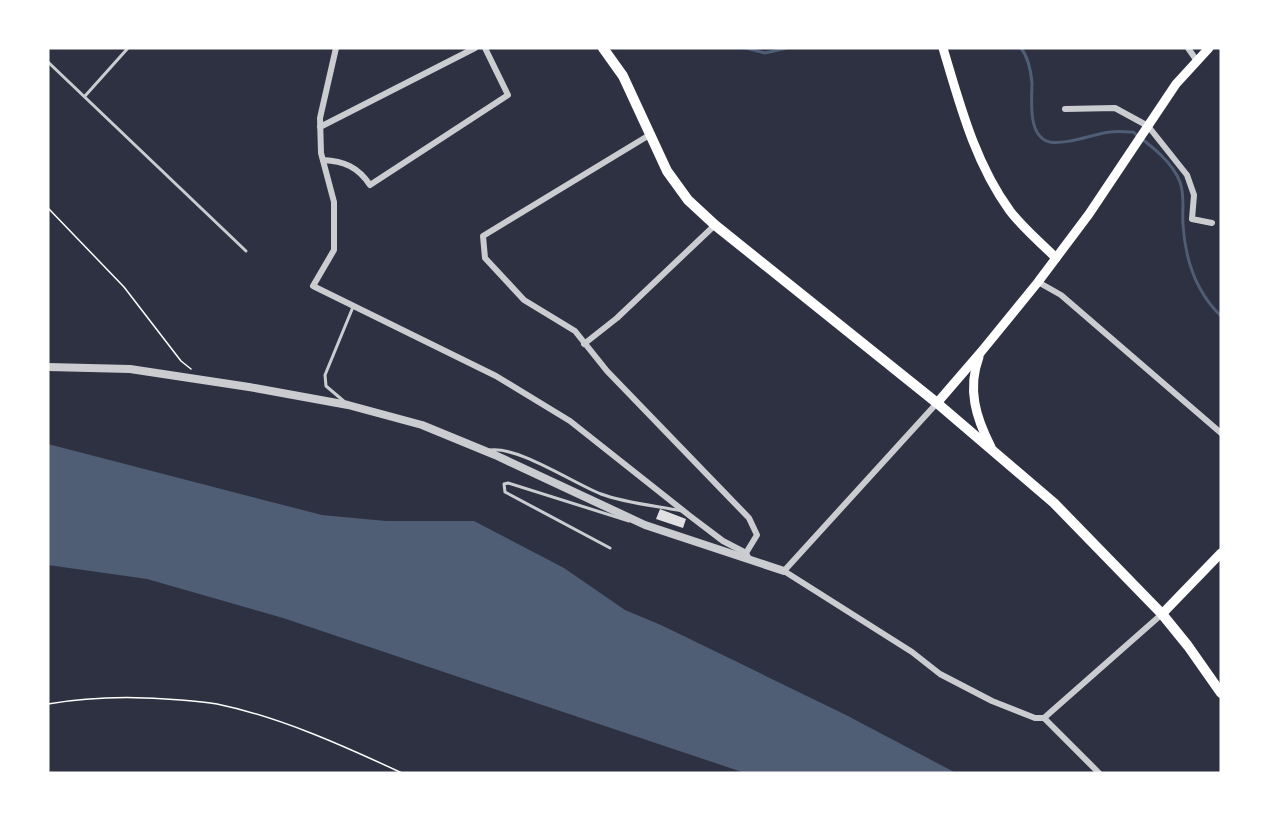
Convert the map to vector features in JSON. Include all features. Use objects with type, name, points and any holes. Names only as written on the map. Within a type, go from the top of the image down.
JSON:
[{"type":"highway","points":[[603,48],[623,76],[668,171],[688,200],[715,225],[937,403],[1054,503],[1162,614],[1221,693]]},
{"type":"main road","points":[[943,48],[971,138],[991,182],[1012,213],[1056,258]]},
{"type":"main road","points":[[937,403],[1038,282],[1089,214],[1176,84],[1209,48]]},
{"type":"main road","points":[[981,352],[974,377],[973,395],[978,419],[992,449]]},
{"type":"main road","points":[[1162,614],[1221,553]]},
{"type":"street","points":[[336,48],[320,118],[323,160],[334,201],[334,250],[313,286],[496,376],[570,421],[684,512],[747,556]]},
{"type":"street","points":[[320,127],[475,48]]},
{"type":"street","points":[[323,160],[342,161],[362,173],[370,185],[508,95],[485,48]]},
{"type":"street","points":[[1188,48],[1197,61]]},
{"type":"street","points":[[1065,109],[1115,108],[1148,126],[1187,175],[1194,195],[1192,219],[1212,223]]},
{"type":"street","points":[[651,134],[483,236],[485,258],[524,300],[575,331],[607,371],[749,519],[757,535],[747,556]]},
{"type":"street","points":[[584,344],[617,318],[715,225]]},
{"type":"street","points":[[1038,282],[1061,295],[1221,433]]},
{"type":"street","points":[[48,367],[130,369],[206,380],[348,405],[422,424],[645,525],[747,556],[784,571],[912,652],[940,674],[992,701],[1035,718],[1044,718],[1162,614]]},
{"type":"street","points":[[784,571],[937,403]]},
{"type":"street","points":[[1044,718],[1099,773]]},
{"type":"lane","points":[[85,96],[128,48]]},
{"type":"lane","points":[[48,62],[246,251]]},
{"type":"lane","points":[[348,405],[326,386],[325,375],[353,306]]},
{"type":"lane","points":[[485,451],[498,449],[534,462],[602,494],[684,512]]},
{"type":"lane","points":[[610,548],[505,492],[504,484],[508,483],[645,525]]},
{"type":"path","points":[[48,208],[124,287],[181,362],[206,380]]},
{"type":"path","points":[[48,704],[79,699],[139,696],[216,704],[257,714],[295,727],[402,773]]},
{"type":"water","points":[[48,444],[322,515],[386,521],[474,521],[564,568],[625,610],[661,625],[846,715],[956,773],[745,773],[283,618],[147,579],[48,565]]},
{"type":"building","points":[[660,509],[686,519],[683,528],[656,519]]},
{"type":"waterway","points":[[746,48],[765,53],[787,48]]},
{"type":"waterway","points":[[1021,48],[1031,74],[1032,117],[1037,133],[1043,139],[1056,143],[1110,132],[1133,132],[1172,167],[1182,187],[1184,237],[1189,262],[1205,296],[1221,316]]}]
